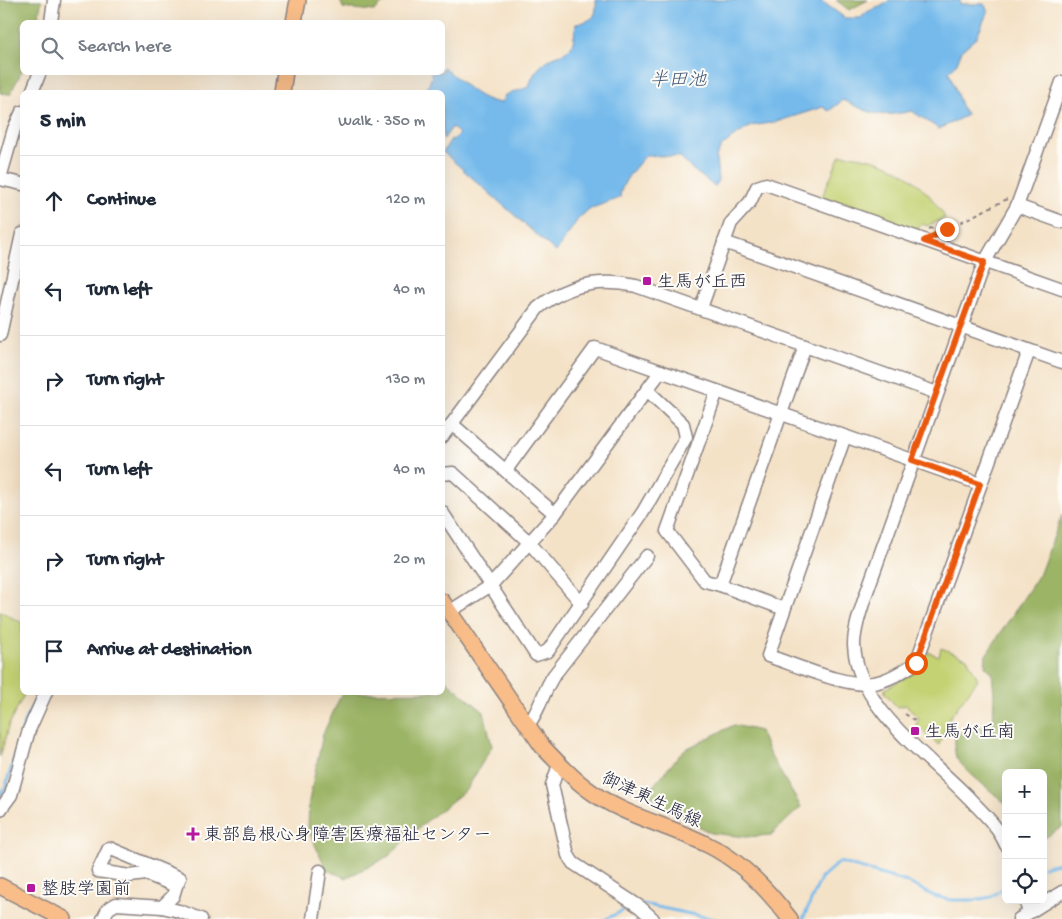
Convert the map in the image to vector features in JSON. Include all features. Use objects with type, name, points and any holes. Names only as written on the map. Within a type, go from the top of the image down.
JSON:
[{"type":"main road","points":[[294,20],[298,0]]},
{"type":"main road","points":[[282,90],[285,75]]},
{"type":"main road","name":"御津東生馬線","points":[[446,606],[542,746],[559,765],[588,789],[616,806],[709,845],[741,866],[775,900],[790,919]]},
{"type":"main road","points":[[0,886],[64,919]]},
{"type":"street","points":[[51,20],[54,0]]},
{"type":"street","points":[[33,90],[39,75]]},
{"type":"street","points":[[1002,839],[991,821],[879,710],[863,685],[854,645],[857,622],[912,460],[984,262],[1017,206],[1062,82]]},
{"type":"street","points":[[20,116],[14,129],[0,179],[20,184]]},
{"type":"street","points":[[701,308],[731,223],[750,202],[757,187],[766,184],[925,236],[984,262],[1062,289]]},
{"type":"street","points":[[1017,206],[1062,222]]},
{"type":"street","points":[[724,242],[1062,362]]},
{"type":"street","points":[[0,336],[20,243]]},
{"type":"street","points":[[445,433],[538,308],[552,297],[570,288],[592,282],[618,282],[701,308],[937,393]]},
{"type":"street","points":[[720,585],[805,346]]},
{"type":"street","points":[[506,470],[595,348],[980,484]]},
{"type":"street","points":[[845,436],[768,656],[846,682],[863,685],[875,683],[916,663],[1029,351]]},
{"type":"street","points":[[446,606],[491,585],[555,514],[661,371]]},
{"type":"street","points":[[445,516],[536,655],[548,651],[582,604],[643,512],[686,437],[683,424],[647,390]]},
{"type":"street","points":[[717,390],[667,531],[705,581],[784,609]]},
{"type":"street","points":[[452,424],[555,514]]},
{"type":"street","points":[[445,474],[453,473],[529,542],[582,604]]},
{"type":"street","points":[[528,725],[539,708],[543,694],[554,675],[647,556]]},
{"type":"street","points":[[0,810],[29,730],[45,695]]},
{"type":"street","points":[[559,765],[552,785],[568,855],[573,863],[640,907],[653,919]]},
{"type":"street","points":[[162,907],[173,896],[180,878],[109,848],[98,871],[130,876],[146,874],[176,886]]},
{"type":"street","points":[[313,919],[320,872]]},
{"type":"street","points":[[1024,911],[1062,892]]},
{"type":"street","points":[[103,919],[108,909],[116,904],[162,907],[179,910],[201,919]]},
{"type":"path","points":[[925,236],[947,229],[1023,191]]},
{"type":"path","points":[[925,236],[944,223],[947,229]]},
{"type":"path","points":[[906,714],[918,722]]},
{"type":"green space","points":[[0,0],[42,0],[37,20],[20,20],[20,75],[10,94],[0,93]]},
{"type":"green space","points":[[340,0],[387,0],[374,11],[343,8]]},
{"type":"green space","points":[[836,0],[868,0],[849,10]]},
{"type":"green space","points":[[840,155],[879,161],[902,172],[923,189],[941,210],[945,218],[927,226],[923,224],[915,230],[822,197]]},
{"type":"green space","points":[[1062,515],[1062,827],[1047,836],[1047,769],[1002,769],[1002,801],[971,774],[955,755],[955,738],[963,730],[980,726],[988,733],[993,730],[994,694],[992,672],[985,666],[986,655],[1040,573]]},
{"type":"green space","points":[[0,611],[20,622],[20,695],[24,695],[9,724],[0,757]]},
{"type":"green space","points":[[941,648],[967,658],[978,679],[948,720],[939,745],[916,725],[919,718],[906,705],[897,707],[885,693],[885,689],[919,670],[925,651],[939,656]]},
{"type":"green space","points":[[445,680],[484,712],[492,746],[467,789],[422,825],[389,856],[346,878],[327,870],[308,830],[309,801],[323,734],[341,695],[445,695]]},
{"type":"green space","points":[[734,725],[760,731],[769,753],[801,807],[771,835],[745,837],[711,833],[676,815],[647,793],[684,750]]},
{"type":"water","name":"半田池","points":[[596,0],[820,0],[845,18],[861,18],[864,14],[889,0],[960,0],[960,4],[984,4],[988,11],[976,38],[962,50],[957,63],[949,72],[962,108],[967,115],[939,129],[912,111],[891,114],[876,113],[861,109],[843,100],[829,111],[823,107],[776,122],[751,126],[721,147],[716,157],[718,180],[714,187],[688,166],[681,157],[646,155],[626,181],[620,198],[589,209],[578,219],[556,252],[445,154],[445,149],[451,139],[453,140],[459,134],[452,127],[445,137],[445,90],[425,90],[427,89],[431,75],[445,75],[445,69],[477,94],[501,103],[505,95],[529,87],[535,73],[541,66],[553,57],[568,50],[573,42],[576,24],[590,19],[596,11]]},
{"type":"waterway","points":[[0,795],[6,786],[25,720],[38,695]]},
{"type":"waterway","points":[[803,919],[821,878],[839,862],[907,882],[934,896],[951,900],[975,900],[991,897],[1002,889]]},
{"type":"waterway","points":[[1047,866],[1062,862]]},
{"type":"waterway","points":[[643,904],[714,919]]},
{"type":"waterway","points":[[606,919],[632,906]]},
{"type":"place","name":"生馬が丘西","points":[[647,281]]},
{"type":"place","name":"生馬が丘南","points":[[915,731]]},
{"type":"place","name":"東部島根心身障害医療福祉センター","points":[[193,834]]},
{"type":"place","name":"整肢学園前","points":[[31,888]]},
{"type":"route","points":[[916,663],[980,484],[912,460],[984,262],[924,241],[947,229]]}]
